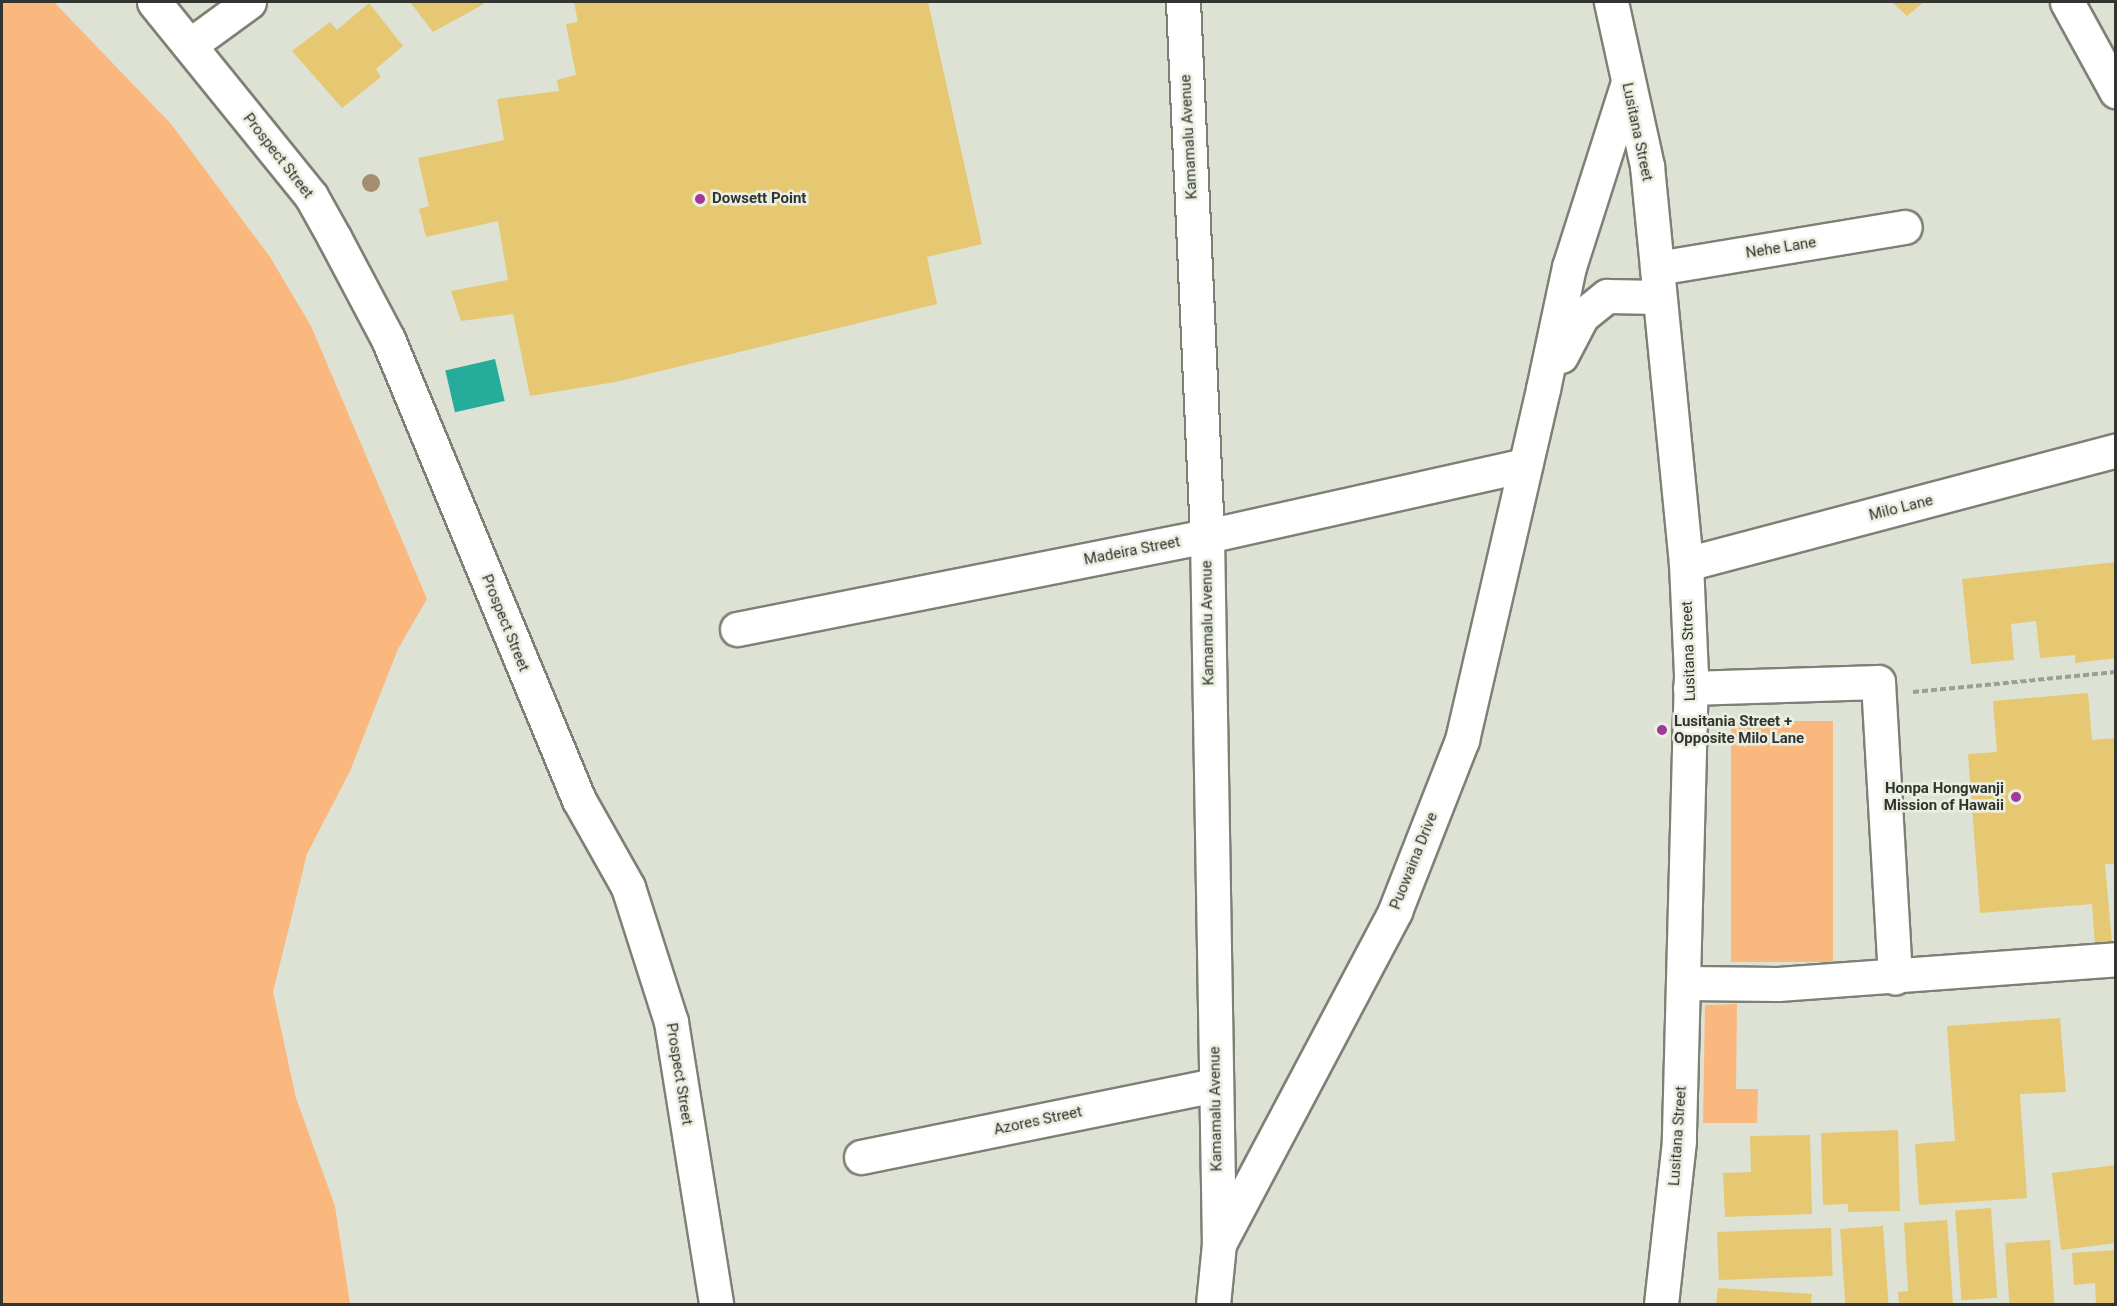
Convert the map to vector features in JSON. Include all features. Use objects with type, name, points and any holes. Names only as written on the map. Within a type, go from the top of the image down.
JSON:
[{"type":"street","name":"Prospect Street","points":[[154,2],[310,195],[388,339],[579,800],[628,887],[671,1022],[716,1305]]},
{"type":"street","points":[[190,45],[249,2]]},
{"type":"street","name":"Kamamalu Avenue","points":[[1183,2],[1207,536],[1219,1244]]},
{"type":"street","name":"Lusitana Street","points":[[1611,2],[1627,86],[1647,166],[1686,564],[1690,688],[1687,983],[1679,1141],[1661,1305]]},
{"type":"street","points":[[2067,2],[2115,91]]},
{"type":"street","points":[[1543,389],[1569,267],[1627,86]]},
{"type":"street","name":"Nehe Lane","points":[[1543,389],[1582,316],[1607,296],[1905,227]]},
{"type":"street","name":"Puowaina Drive","points":[[1213,1305],[1219,1244],[1404,890],[1462,740],[1543,389]]},
{"type":"street","name":"Milo Lane","points":[[1686,564],[2115,450]]},
{"type":"street","name":"Madeira Street","points":[[737,629],[1207,536],[1525,465]]},
{"type":"street","points":[[1690,688],[1878,682],[1895,978]]},
{"type":"street","points":[[1687,983],[1895,978],[2115,959]]},
{"type":"street","name":"Azores Street","points":[[861,1157],[1215,1085]]},
{"type":"path","points":[[1879,695],[2115,672]]},
{"type":"shaded area","points":[[2,2],[54,2],[171,124],[270,257],[311,326],[427,599],[398,649],[350,771],[307,854],[273,992],[296,1098],[335,1206],[350,1304],[2,1304]]},
{"type":"shaded area","points":[[1731,721],[1833,721],[1833,962],[1731,962]]},
{"type":"shaded area","points":[[1737,1004],[1736,1089],[1758,1089],[1757,1123],[1703,1123],[1705,1005]]},
{"type":"water","points":[[495,359],[505,401],[455,412],[445,370]]},
{"type":"building","points":[[410,2],[482,2],[484,4],[433,32]]},
{"type":"building","name":"Dowsett Point","points":[[574,2],[928,2],[982,244],[927,257],[937,304],[615,382],[530,396],[513,314],[461,321],[451,291],[508,280],[498,221],[426,237],[419,209],[429,206],[418,158],[504,140],[497,99],[559,91],[557,80],[576,75],[566,24],[578,22]]},
{"type":"building","points":[[1892,2],[1924,2],[1907,16]]},
{"type":"building","points":[[369,3],[403,46],[376,69],[381,77],[342,108],[292,51],[330,22],[337,30]]},
{"type":"building","points":[[2116,562],[2116,658],[2075,663],[2075,655],[2040,658],[2036,621],[2011,624],[2014,660],[1971,664],[1962,579]]},
{"type":"building","points":[[2088,693],[2092,740],[2116,738],[2116,864],[2105,864],[2112,943],[2095,944],[2092,904],[1980,913],[1968,754],[1997,752],[1993,701]]},
{"type":"building","points":[[2060,1018],[2066,1092],[2020,1094],[2027,1198],[1919,1205],[1915,1144],[1955,1141],[1947,1026]]},
{"type":"building","points":[[1898,1130],[1900,1211],[1848,1212],[1848,1204],[1823,1205],[1821,1133]]},
{"type":"building","points":[[1810,1135],[1812,1214],[1725,1217],[1723,1173],[1751,1172],[1750,1136]]},
{"type":"building","points":[[2116,1165],[2116,1243],[2061,1250],[2052,1173]]},
{"type":"building","points":[[1991,1208],[1997,1298],[1961,1300],[1955,1211]]},
{"type":"building","points":[[1947,1220],[1953,1304],[1899,1304],[1898,1292],[1908,1291],[1904,1223]]},
{"type":"building","points":[[1883,1226],[1888,1304],[1845,1304],[1840,1229]]},
{"type":"building","points":[[1831,1228],[1833,1276],[1719,1280],[1717,1232]]},
{"type":"building","points":[[2050,1240],[2054,1304],[2009,1304],[2005,1243]]},
{"type":"building","points":[[2116,1250],[2116,1304],[2096,1304],[2095,1283],[2074,1285],[2072,1253]]},
{"type":"building","points":[[1718,1288],[1812,1294],[1811,1304],[1716,1304]]},
{"type":"place","name":"Dowsett Point","points":[[700,199]]},
{"type":"place","name":"Lusitania Street + Opposite Milo Lane","points":[[1662,730]]},
{"type":"place","name":"Honpa Hongwanji Mission of Hawaii","points":[[2016,797]]}]
